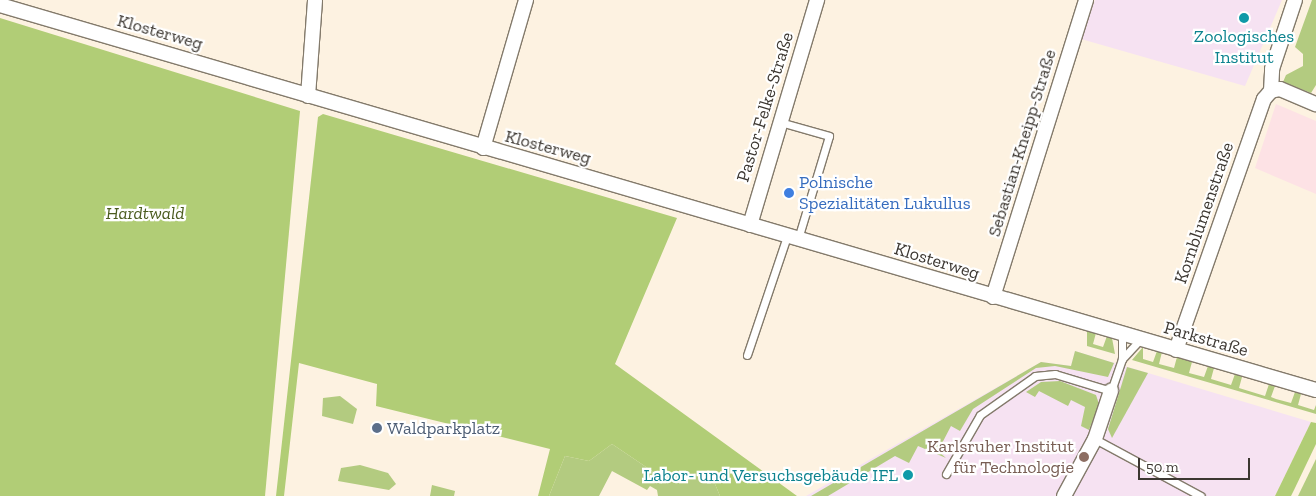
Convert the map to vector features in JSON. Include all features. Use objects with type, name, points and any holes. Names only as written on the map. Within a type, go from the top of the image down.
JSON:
[{"type":"street","points":[[308,96],[315,0]]},
{"type":"street","points":[[483,148],[526,0]]},
{"type":"street","name":"Pastor-Felke-Straße","points":[[750,225],[816,0]]},
{"type":"street","name":"Sebastian-Kneipp-Straße","points":[[993,297],[1086,0]]},
{"type":"street","points":[[1295,0],[1272,69],[1271,91],[1280,90],[1316,104]]},
{"type":"street","name":"Klosterweg","points":[[0,5],[1086,324]]},
{"type":"street","name":"Kornblumenstraße","points":[[1176,350],[1261,108],[1271,91]]},
{"type":"street","name":"Parkstraße","points":[[1086,324],[1316,390]]},
{"type":"street","points":[[1064,496],[1095,439],[1111,392]]},
{"type":"lane","points":[[747,356],[830,136],[780,122]]},
{"type":"lane","points":[[946,474],[980,415],[1035,376],[1055,374],[1111,392],[1122,360],[1122,334]]},
{"type":"lane","points":[[1122,360],[1140,340]]},
{"type":"lane","points":[[1095,439],[1201,496]]},
{"type":"shaded area","points":[[1095,0],[1282,0],[1245,86],[1081,39]]},
{"type":"shaded area","points":[[1276,104],[1316,121],[1316,194],[1255,168]]},
{"type":"shaded area","name":"Karlsruher Institut für Technologie","points":[[1075,351],[1311,422],[1275,496],[806,496],[1041,362],[1071,366]]},
{"type":"green space","points":[[1312,0],[1316,0],[1316,85],[1311,93],[1283,82],[1286,75],[1303,66],[1303,54],[1295,47]]},
{"type":"green space","name":"Hardtwald","points":[[0,18],[300,111],[265,496],[0,496]]},
{"type":"green space","points":[[323,114],[677,218],[615,364],[797,496],[720,496],[715,484],[694,473],[655,473],[612,444],[589,461],[565,456],[549,496],[538,496],[550,449],[376,406],[377,384],[299,363],[284,496],[276,496],[318,117]]},
{"type":"green space","points":[[1087,330],[1096,333],[1093,344],[1103,347],[1107,336],[1112,338],[1115,354],[1087,346]]},
{"type":"green space","points":[[1143,347],[1143,359],[1153,362],[1157,351],[1162,352],[1159,364],[1174,368],[1177,357],[1192,362],[1189,373],[1204,377],[1208,366],[1214,368],[1211,379],[1231,385],[1235,374],[1242,377],[1239,388],[1265,396],[1269,384],[1275,386],[1271,397],[1276,399],[1291,403],[1295,392],[1301,394],[1298,405],[1314,410],[1316,405],[1316,414],[1132,360]]},
{"type":"green space","points":[[1075,351],[1114,363],[1108,377],[1055,366],[1036,368],[973,409],[960,431],[951,426],[938,451],[946,458],[918,446],[909,463],[895,456],[828,496],[811,496],[1041,362],[1071,366]]},
{"type":"green space","points":[[1127,367],[1148,373],[1112,438],[1108,429]]},
{"type":"green space","points":[[1060,381],[1096,395],[1099,404],[1089,430],[1081,426],[1085,407],[1071,400],[1068,406],[1039,391],[1035,397],[1026,392],[1041,382]]},
{"type":"green space","points":[[340,396],[357,409],[353,424],[322,416],[323,398]]},
{"type":"green space","points":[[1311,422],[1316,423],[1316,444],[1294,490],[1291,496],[1275,496]]},
{"type":"green space","points":[[612,444],[655,473],[694,473],[715,484],[720,496],[658,496],[657,490],[650,486],[647,490],[612,471],[599,496],[549,496],[565,456],[589,461]]},
{"type":"green space","points":[[1316,459],[1316,496],[1298,496]]},
{"type":"green space","points":[[360,465],[388,473],[396,484],[389,490],[338,481],[341,468]]},
{"type":"green space","points":[[432,485],[455,491],[454,496],[430,496]]},
{"type":"place","name":"Zoologisches Institut","points":[[1244,18]]},
{"type":"place","name":"Polnische Spezialitäten Lukullus","points":[[789,193]]},
{"type":"place","name":"Waldparkplatz","points":[[377,428]]},
{"type":"place","name":"Karlsruher Institut für Technologie","points":[[1084,457]]},
{"type":"place","name":"Labor- und Versuchsgebäude IFL","points":[[908,475]]}]
